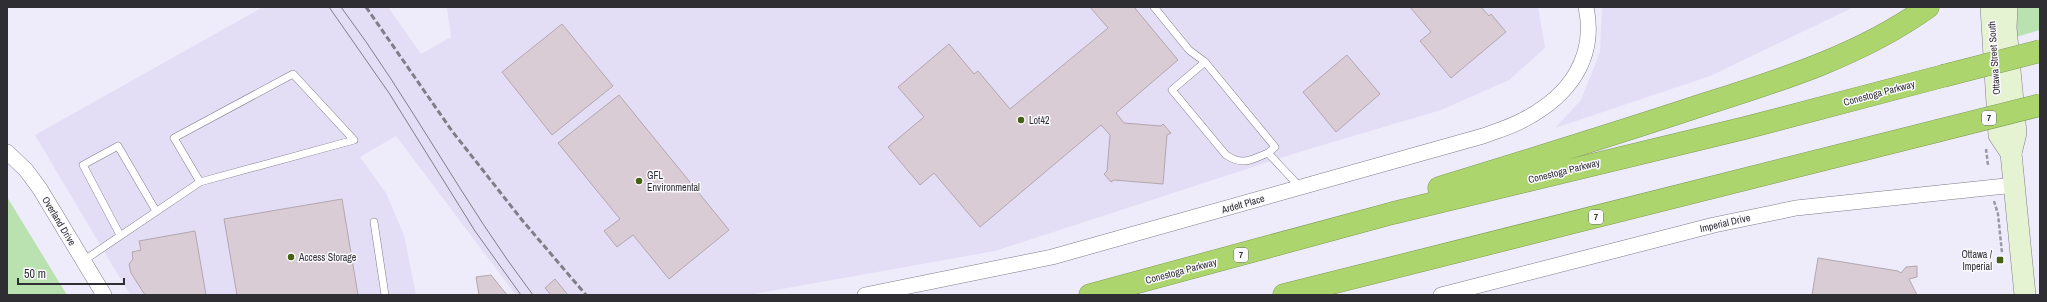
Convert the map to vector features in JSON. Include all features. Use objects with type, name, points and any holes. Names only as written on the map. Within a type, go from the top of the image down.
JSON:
[{"type":"highway","points":[[1393,213],[1420,194],[1604,138],[1755,88],[1821,63],[1870,43],[1905,24],[1928,7]]},
{"type":"highway","name":"Conestoga Parkway","points":[[1090,295],[1393,213],[1737,129],[2040,51]]},
{"type":"highway","name":"7","points":[[1284,295],[1909,138],[1942,136],[2040,105]]},
{"type":"highway","points":[[1942,136],[2040,120]]},
{"type":"main road","name":"Ottawa Street South","points":[[1991,7],[2000,135],[2011,153]]},
{"type":"main road","name":"Ottawa Street South","points":[[2007,7],[2006,28],[2016,133],[2011,153],[2025,295]]},
{"type":"street","name":"Ardelt Place","points":[[865,295],[1052,257],[1483,136],[1523,121],[1560,95],[1580,69],[1586,52],[1586,7]]},
{"type":"street","name":"Overland Drive","points":[[7,152],[26,170],[40,189],[104,295]]},
{"type":"street","name":"Imperial Drive","points":[[1441,295],[1714,225],[1796,208],[2015,185]]},
{"type":"lane","points":[[1154,7],[1189,50],[1205,62],[1275,148],[1268,153],[1247,162],[1236,161],[1226,155],[1172,90],[1205,62]]},
{"type":"lane","points":[[83,261],[200,182],[354,140],[293,74],[174,138],[200,182]]},
{"type":"lane","points":[[120,235],[83,165],[118,146],[156,211]]},
{"type":"lane","points":[[1268,153],[1300,187]]},
{"type":"lane","points":[[374,222],[385,295]]},
{"type":"path","points":[[1989,187],[1998,214],[2002,258]]},
{"type":"shaded area","points":[[263,7],[388,7],[421,54],[451,37],[447,7],[1538,7],[1545,48],[1509,80],[1441,110],[1299,152],[995,251],[748,295],[516,295],[396,136],[360,157],[386,193],[404,235],[416,295],[130,295],[35,135]]},
{"type":"shaded area","points":[[1602,7],[1854,7],[1710,76],[1555,128],[1581,100],[1600,52]]},
{"type":"green space","points":[[2017,7],[2040,7],[2040,30],[2016,37]]},
{"type":"green space","points":[[7,197],[67,295],[7,295]]},
{"type":"building","name":"Lot42","points":[[1090,7],[1134,7],[1178,60],[1116,113],[1124,123],[1161,126],[1163,124],[1171,133],[1167,135],[1163,184],[1114,180],[1111,182],[1104,174],[1107,171],[1110,135],[1101,125],[980,227],[934,173],[920,185],[888,147],[924,117],[898,87],[949,44],[974,74],[978,71],[1010,109],[1108,28]]},
{"type":"building","points":[[1410,7],[1481,7],[1489,16],[1491,14],[1506,32],[1451,78],[1420,41],[1431,32]]},
{"type":"building","points":[[562,24],[613,86],[552,135],[502,72]]},
{"type":"building","points":[[1347,55],[1380,94],[1336,132],[1303,92]]},
{"type":"building","name":"GFL Environmental","points":[[619,95],[729,230],[669,279],[633,235],[617,247],[604,231],[620,219],[558,143]]},
{"type":"building","name":"Access Storage","points":[[342,199],[358,295],[237,295],[224,219]]},
{"type":"building","points":[[195,231],[206,295],[145,295],[131,273],[129,264],[133,259],[132,252],[141,250],[139,241]]},
{"type":"building","points":[[1818,258],[1898,271],[1901,273],[1906,267],[1917,266],[1917,277],[1909,279],[1917,295],[1812,295]]},
{"type":"building","points":[[491,275],[507,295],[479,295],[476,277]]},
{"type":"building","points":[[555,279],[568,295],[551,295],[545,288]]},
{"type":"tram line","points":[[329,7],[389,93],[475,231],[521,295]]},
{"type":"tram line","points":[[341,7],[390,78],[483,224],[533,295]]},
{"type":"railway","points":[[366,7],[452,131],[522,220],[586,295]]},
{"type":"place","name":"Lot42","points":[[1021,120]]},
{"type":"place","name":"GFL Environmental","points":[[639,181]]},
{"type":"place","name":"Access Storage","points":[[291,257]]},
{"type":"place","name":"Ottawa / Imperial","points":[[2000,260]]}]
